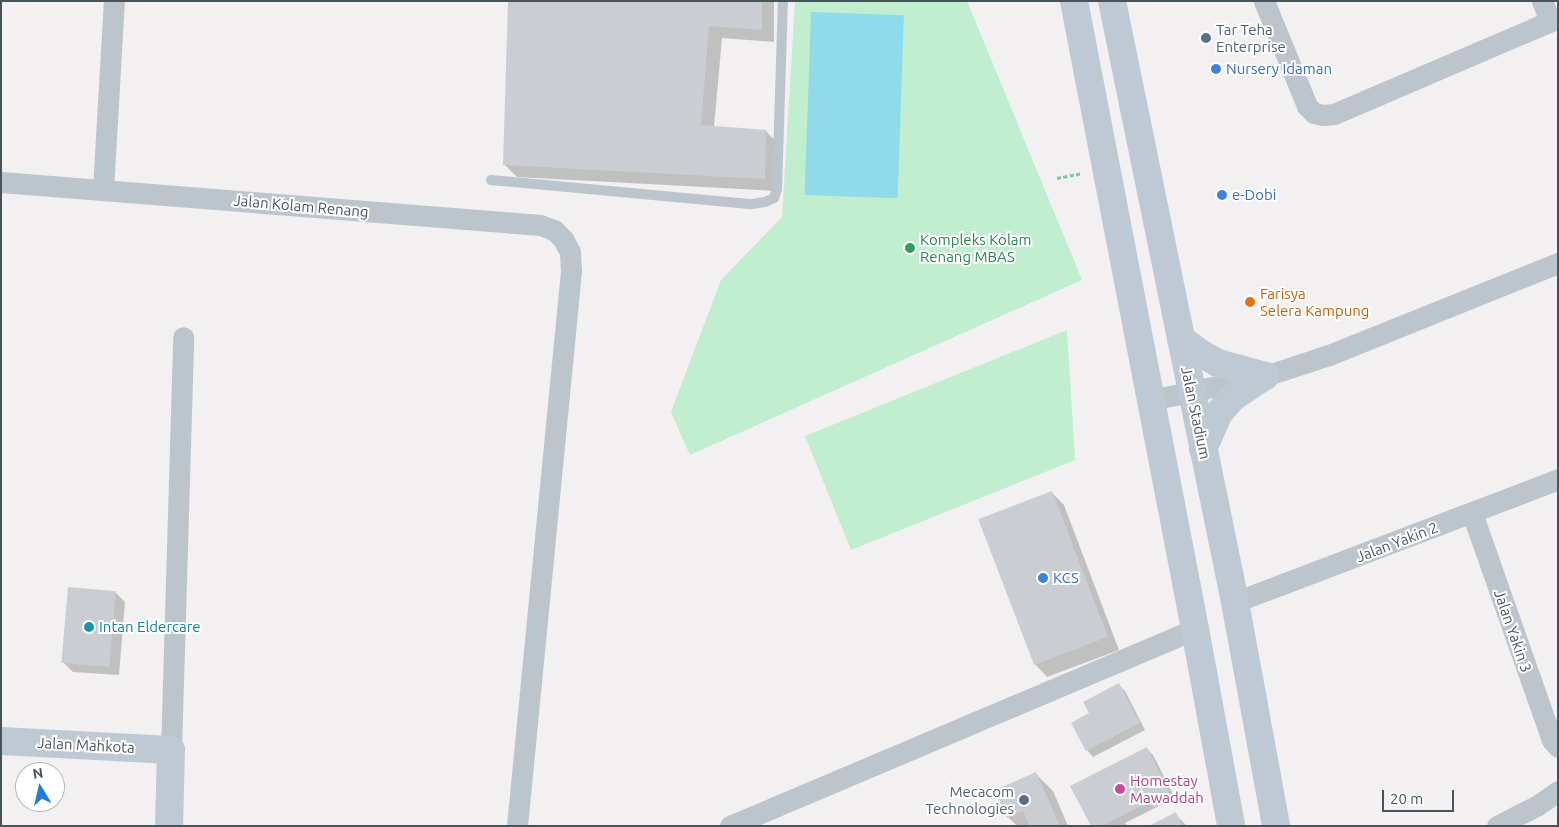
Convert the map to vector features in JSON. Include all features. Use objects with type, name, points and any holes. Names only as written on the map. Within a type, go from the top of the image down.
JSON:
[{"type":"main road","points":[[1074,1],[1231,826]]},
{"type":"main road","name":"Jalan Stadium","points":[[1112,1],[1235,602],[1276,826]]},
{"type":"main road","points":[[1181,339],[1218,363],[1265,376]]},
{"type":"main road","points":[[1203,449],[1219,413],[1232,398],[1265,376]]},
{"type":"main road","name":"Jalan Mahkota","points":[[1,741],[171,750]]},
{"type":"main road","points":[[169,826],[171,750]]},
{"type":"street","points":[[103,190],[114,1]]},
{"type":"street","points":[[1264,1],[1307,106],[1314,113],[1323,115],[1334,114],[1554,20],[1542,1]]},
{"type":"street","name":"Jalan Kolam Renang","points":[[1,182],[540,225],[554,230],[563,239],[570,252],[571,271],[517,826]]},
{"type":"street","points":[[1151,400],[1265,376],[1329,355],[1558,263]]},
{"type":"street","points":[[171,750],[183,337]]},
{"type":"street","name":"Jalan Yakin 2","points":[[1235,602],[1472,513],[1558,478]]},
{"type":"street","name":"Jalan Yakin 3","points":[[1472,513],[1552,740],[1558,747]]},
{"type":"street","points":[[730,826],[1195,629]]},
{"type":"street","points":[[1496,826],[1538,805],[1558,791]]},
{"type":"lane","points":[[491,180],[752,204],[774,198],[777,189],[783,1]]},
{"type":"path","points":[[1057,178],[1083,173]]},
{"type":"green space","name":"Kompleks Kolam Renang MBAS","points":[[795,1],[967,1],[1082,280],[690,455],[671,412],[721,280],[782,217]]},
{"type":"green space","points":[[1067,330],[1075,460],[851,550],[805,436]]},
{"type":"water","points":[[811,12],[904,15],[898,198],[805,195]]},
{"type":"building","points":[[508,1],[762,1],[762,30],[709,26],[701,125],[766,130],[765,179],[503,165]]},
{"type":"building","name":"KCS","points":[[1052,491],[1108,637],[1034,665],[978,519]]},
{"type":"building","name":"Intan Eldercare","points":[[68,587],[116,591],[109,667],[61,663]]},
{"type":"building","name":"Homestay Mawaddah","points":[[1119,683],[1140,723],[1086,751],[1071,723],[1089,713],[1083,702]]},
{"type":"building","name":"Homestay Mawaddah","points":[[1147,747],[1169,792],[1102,826],[1091,826],[1070,786]]},
{"type":"building","name":"Mecacom Technologies","points":[[1036,772],[1059,824],[1055,826],[1030,826],[1023,811],[1007,818],[995,790]]},
{"type":"building","points":[[1176,812],[1182,826],[1149,826]]},
{"type":"place","name":"Tar Teha Enterprise","points":[[1206,38]]},
{"type":"place","name":"Nursery Idaman","points":[[1216,69]]},
{"type":"place","name":"e-Dobi","points":[[1222,195]]},
{"type":"place","name":"Kompleks Kolam Renang MBAS","points":[[910,248]]},
{"type":"place","name":"Farisya Selera Kampung","points":[[1250,302]]},
{"type":"place","name":"KCS","points":[[1043,578]]},
{"type":"place","name":"Intan Eldercare","points":[[89,627]]},
{"type":"place","name":"Homestay Mawaddah","points":[[1120,789]]},
{"type":"place","name":"Mecacom Technologies","points":[[1024,800]]}]
